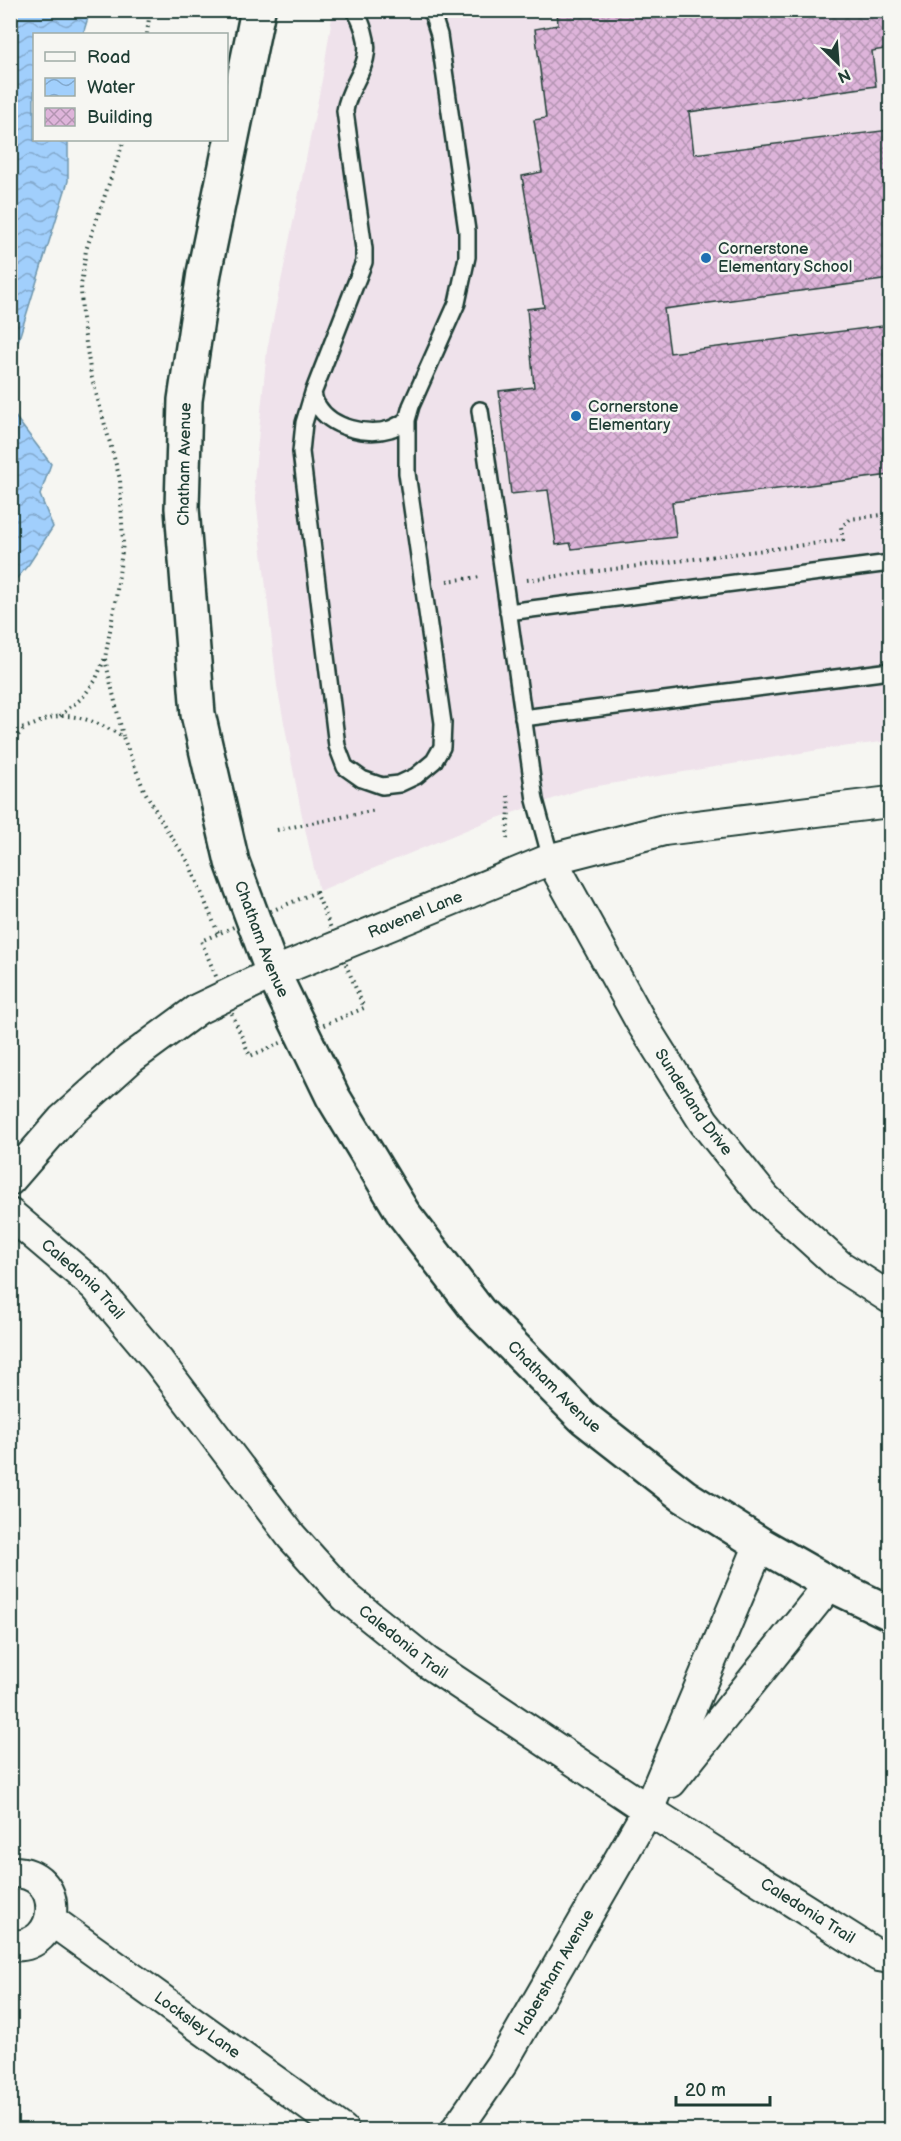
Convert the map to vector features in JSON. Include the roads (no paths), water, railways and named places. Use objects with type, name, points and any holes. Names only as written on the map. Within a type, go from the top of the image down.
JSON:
[{"type":"street","name":"Chatham Avenue","points":[[258,10],[202,284],[185,400],[182,508],[198,714],[232,862],[273,973],[333,1097],[397,1204],[479,1312],[583,1417],[684,1496],[760,1544],[830,1584],[891,1613]]},
{"type":"street","name":"Ravenel Lane","points":[[10,1180],[62,1120],[130,1059],[198,1010],[273,973],[550,859],[664,830],[891,802]]},
{"type":"street","name":"Sunderland Drive","points":[[550,859],[641,1022],[704,1122],[765,1198],[840,1266],[891,1298]]},
{"type":"street","name":"Caledonia Trail","points":[[10,1214],[95,1286],[159,1362],[291,1536],[346,1597],[427,1662],[648,1810],[879,1956],[891,1958]]},
{"type":"street","name":"Habersham Avenue","points":[[456,2130],[501,2065],[648,1810],[760,1544]]},
{"type":"street","name":"Habersham Avenue","points":[[648,1810],[830,1584]]},
{"type":"street","points":[[10,1872],[27,1873],[40,1880],[49,1891],[53,1905],[51,1920],[44,1933],[18,1946],[10,1945]]},
{"type":"street","name":"Locksley Lane","points":[[51,1920],[343,2130]]},
{"type":"lane","points":[[354,10],[359,16],[366,37],[367,56],[363,71],[347,99],[345,111],[364,262],[313,393],[304,423],[301,452],[337,746],[345,767],[362,779],[382,786],[399,784],[416,776],[434,761],[442,747],[443,723],[407,473],[407,420],[411,406],[457,303],[464,279],[467,231],[439,35],[431,10]]},
{"type":"lane","points":[[313,393],[318,407],[334,421],[352,429],[373,432],[391,428],[407,420]]},
{"type":"lane","points":[[480,410],[535,800],[550,859]]},
{"type":"lane","points":[[508,612],[891,563]]},
{"type":"lane","points":[[523,718],[891,671]]},
{"type":"water","points":[[11,10],[90,11],[83,33],[33,33],[33,141],[68,141],[68,181],[11,364]]},
{"type":"water","points":[[11,411],[51,464],[40,495],[53,527],[29,564],[11,585]]},
{"type":"place","name":"Cornerstone Elementary School","points":[[706,258]]},
{"type":"place","name":"Cornerstone Elementary","points":[[576,416]]}]
